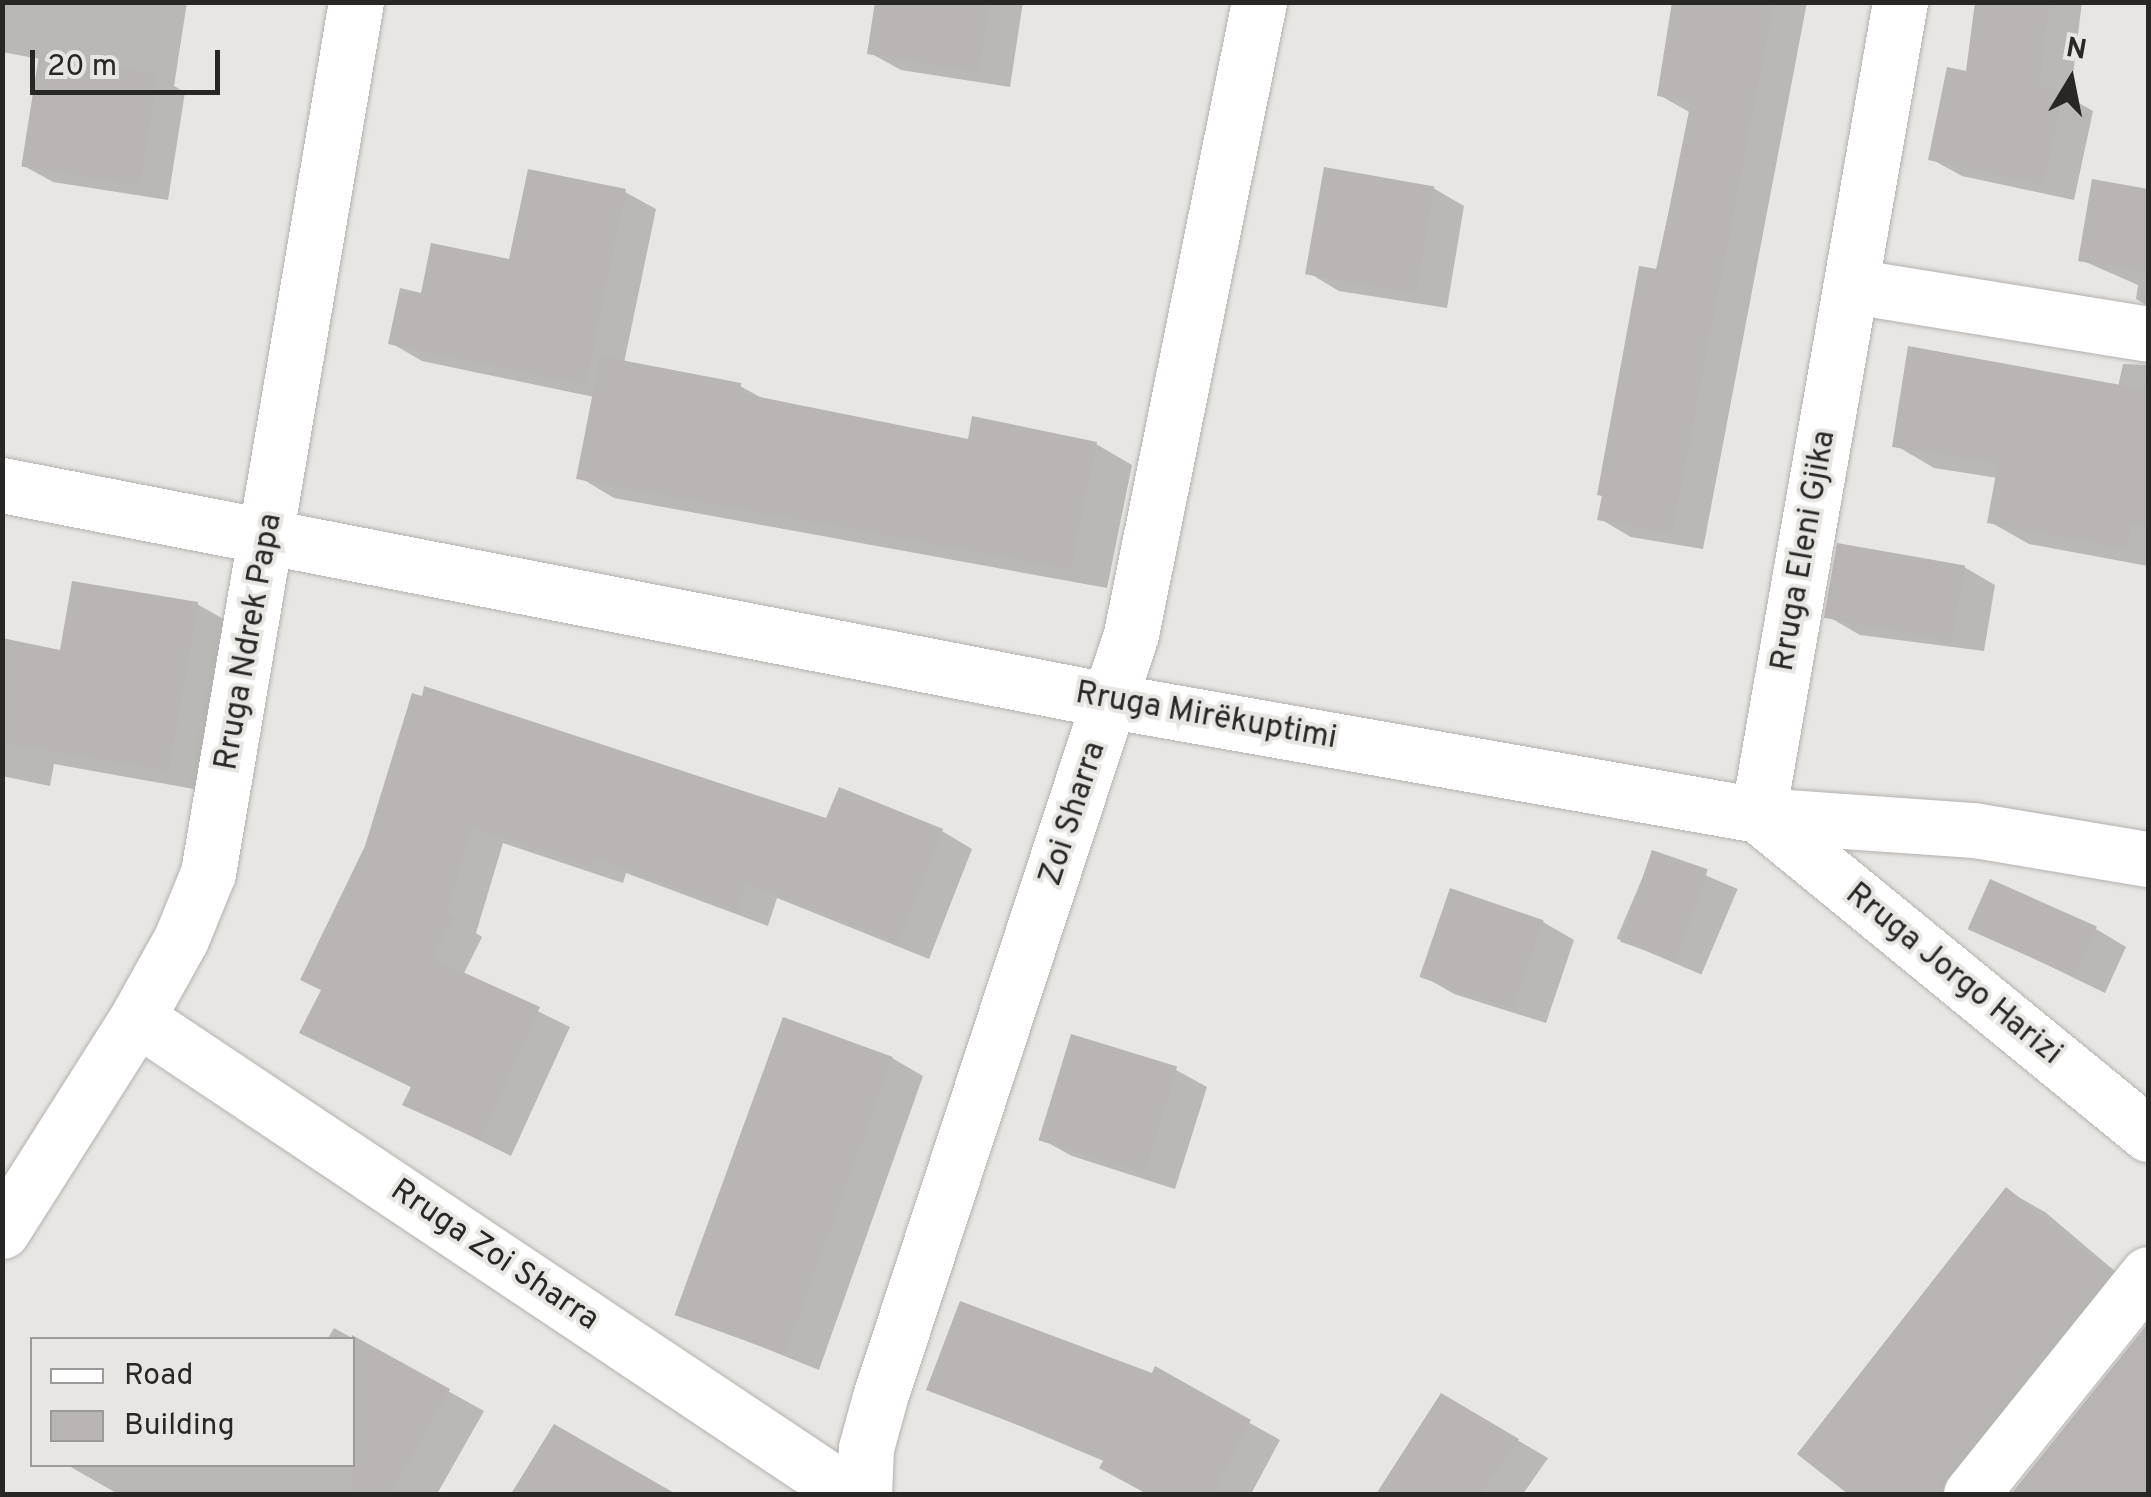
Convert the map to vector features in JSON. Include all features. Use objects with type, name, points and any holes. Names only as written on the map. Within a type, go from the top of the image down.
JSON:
[{"type":"street","name":"Rruga Ndrek Papa","points":[[2,1231],[137,1018],[208,873],[268,542],[356,2]]},
{"type":"street","name":"Zoi Sharra","points":[[864,1494],[866,1448],[880,1398],[1112,701],[1258,2]]},
{"type":"street","name":"Rruga Eleni Gjika","points":[[1758,815],[1900,2]]},
{"type":"street","points":[[1852,286],[2148,334]]},
{"type":"street","name":"Rruga Mirëkuptimi","points":[[2,486],[268,542],[1112,701],[1758,815],[1974,830],[2148,858]]},
{"type":"street","name":"Rruga Jorgo Harizi","points":[[1758,815],[2148,1134]]},
{"type":"street","name":"Rruga Zoi Sharra","points":[[137,1018],[850,1494]]},
{"type":"street","points":[[1971,1494],[2148,1274]]},
{"type":"building","points":[[875,2],[990,2],[979,72],[867,54]]},
{"type":"building","points":[[1672,2],[1774,2],[1672,533],[1597,520],[1602,496],[1597,495],[1639,266],[1657,269],[1691,101],[1657,96]]},
{"type":"building","points":[[1975,2],[2049,2],[2039,86],[2063,91],[2044,185],[1928,160],[1947,67],[1966,71]]},
{"type":"building","points":[[39,55],[158,74],[140,185],[21,167]]},
{"type":"building","points":[[1324,167],[1434,186],[1415,294],[1305,274]]},
{"type":"building","points":[[528,169],[626,189],[586,385],[388,344],[400,288],[421,293],[431,243],[509,259]]},
{"type":"building","points":[[2092,179],[2148,189],[2148,273],[2078,261]]},
{"type":"building","points":[[1908,346],[2148,390],[2148,527],[2131,524],[2127,549],[1987,523],[1998,463],[1892,447]]},
{"type":"building","points":[[600,356],[741,383],[740,393],[968,439],[972,416],[1097,442],[1071,569],[576,479]]},
{"type":"building","points":[[1837,543],[1965,566],[1952,640],[1824,618]]},
{"type":"building","points":[[72,581],[198,602],[169,771],[2,742],[2,638],[60,650]]},
{"type":"building","points":[[424,686],[826,818],[839,787],[943,829],[898,943],[746,883],[737,911],[595,858],[592,867],[472,828],[446,914],[453,917],[432,958],[540,1007],[480,1140],[402,1105],[411,1087],[299,1033],[321,990],[300,980],[365,846],[412,693],[422,696]]},
{"type":"building","points":[[1652,850],[1708,869],[1676,961],[1620,942]]},
{"type":"building","points":[[1990,879],[2097,927],[2075,977],[1968,929]]},
{"type":"building","points":[[1450,888],[1544,920],[1513,1009],[1419,977]]},
{"type":"building","points":[[783,1017],[893,1057],[785,1355],[675,1315]]},
{"type":"building","points":[[1071,1034],[1177,1066],[1145,1173],[1039,1140]]},
{"type":"building","points":[[2006,1187],[2110,1271],[1947,1474],[1941,1494],[1848,1494],[1797,1454]]},
{"type":"building","points":[[960,1301],[1152,1373],[1155,1366],[1251,1420],[1212,1494],[1147,1494],[1099,1468],[1105,1458],[926,1390]]},
{"type":"building","points":[[2148,1323],[2148,1494],[2011,1494]]},
{"type":"building","points":[[352,1337],[450,1389],[390,1494],[352,1494]]},
{"type":"building","points":[[1441,1393],[1519,1439],[1480,1494],[1376,1494]]},
{"type":"building","points":[[554,1424],[676,1494],[511,1494]]}]
